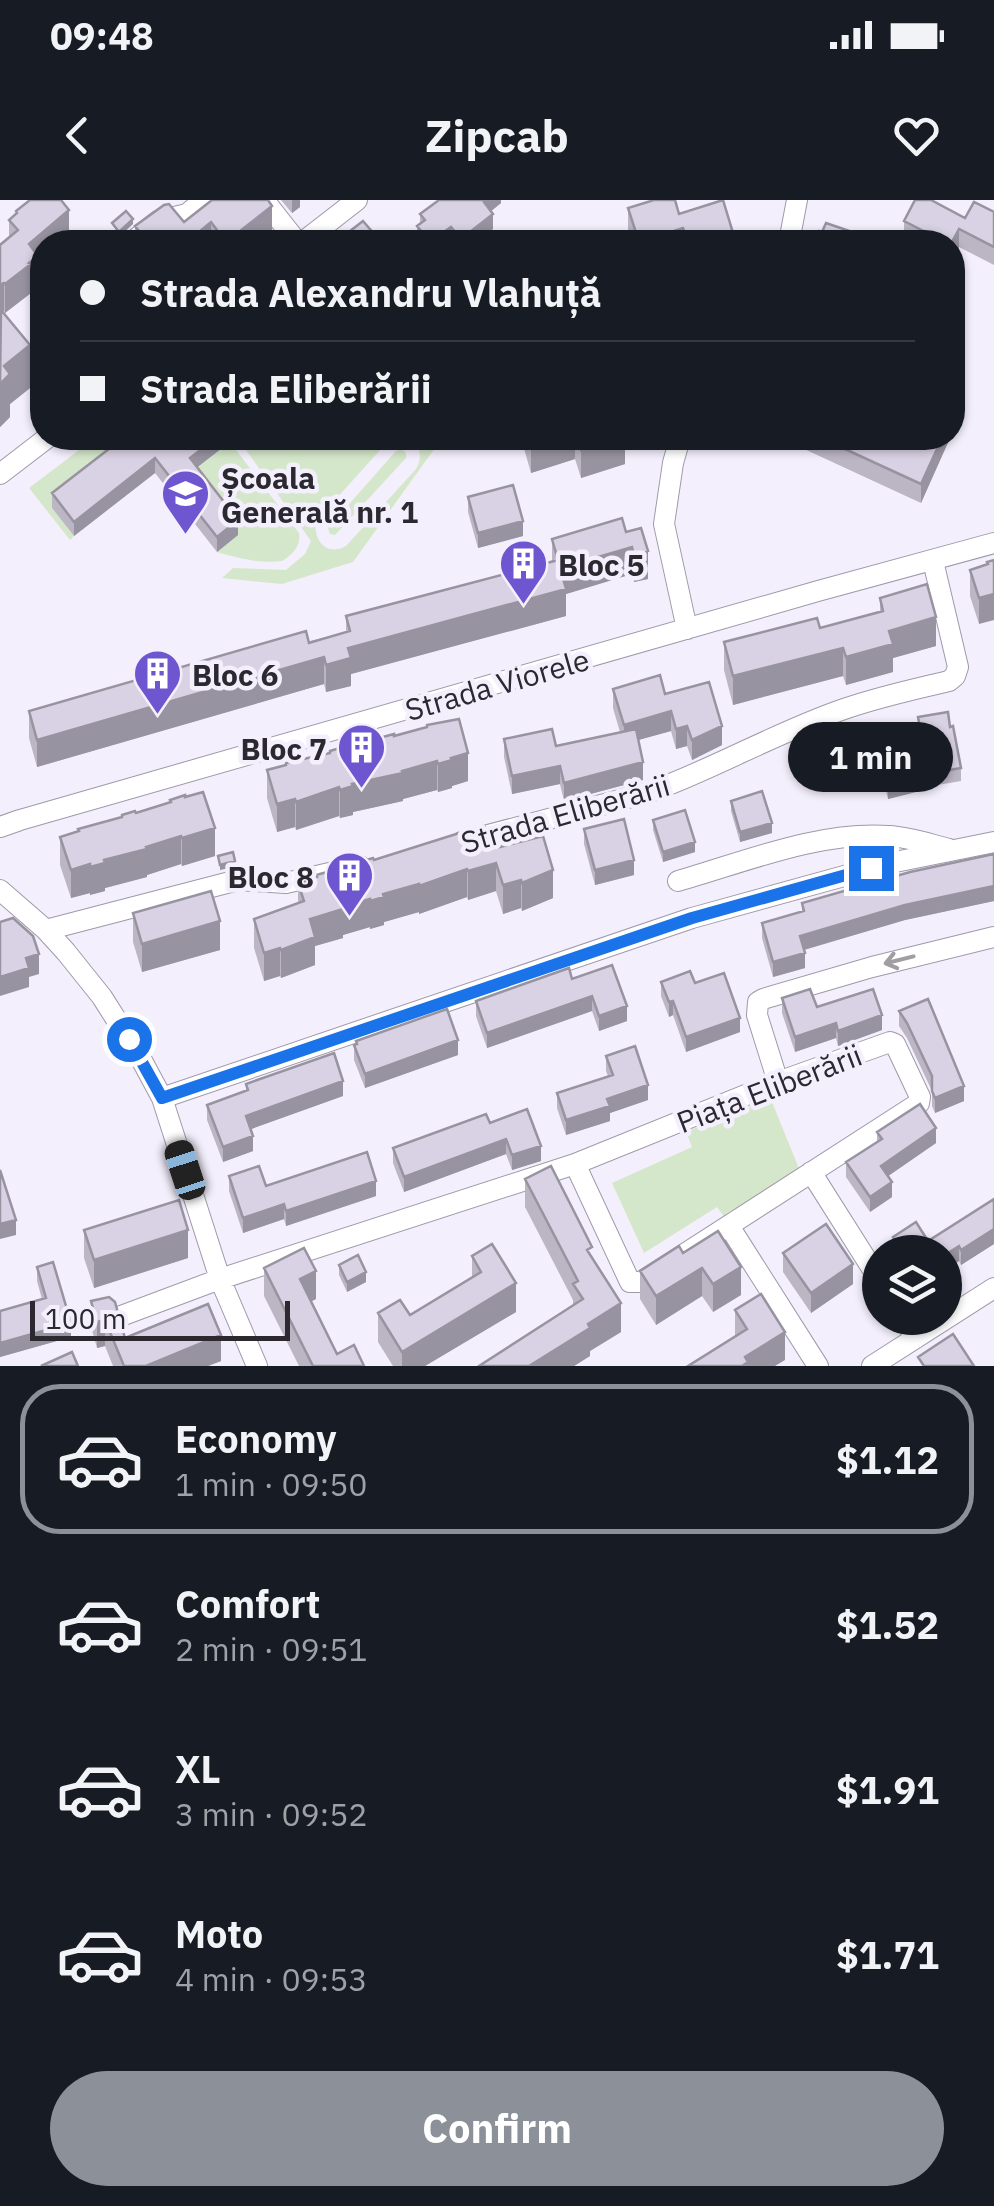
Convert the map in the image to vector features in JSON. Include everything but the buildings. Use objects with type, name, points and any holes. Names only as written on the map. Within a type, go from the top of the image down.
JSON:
[{"type":"street","points":[[148,230],[158,222],[186,214],[204,200]]},
{"type":"street","points":[[264,200],[290,230]]},
{"type":"street","points":[[317,230],[358,200]]},
{"type":"street","points":[[792,230],[798,200]]},
{"type":"street","points":[[0,474],[31,450]]},
{"type":"street","points":[[677,450],[664,524],[687,630]]},
{"type":"street","name":"Strada Viorele","points":[[0,827],[994,543]]},
{"type":"street","name":"Strada Eliberării","points":[[436,848],[650,792],[843,709],[950,681],[958,668],[933,561]]},
{"type":"street","points":[[678,881],[808,844],[850,837],[893,836],[952,850]]},
{"type":"street","points":[[162,1098],[692,918],[847,874],[994,842]]},
{"type":"street","points":[[46,930],[238,880],[286,883],[380,861]]},
{"type":"street","points":[[0,890],[9,908],[46,930],[102,997],[140,1057],[162,1098],[220,1280],[258,1366]]},
{"type":"street","points":[[778,1082],[757,1015],[758,1002],[763,998],[994,937]]},
{"type":"street","name":"Piața Eliberării","points":[[121,1316],[575,1164],[778,1082],[893,1042],[920,1096],[920,1103],[640,1282],[630,1282],[575,1164]]},
{"type":"street","points":[[811,1172],[862,1253]]},
{"type":"street","points":[[729,1226],[818,1366]]},
{"type":"street","points":[[872,1366],[994,1288]]},
{"type":"green space","points":[[79,450],[127,450],[53,509],[74,536],[70,540],[29,488]]},
{"type":"green space","points":[[219,450],[236,450],[299,533],[299,542],[290,556],[282,561],[257,561],[217,552],[238,535],[190,473]]},
{"type":"green space","points":[[246,450],[380,450],[316,521],[319,541],[333,550],[346,546],[416,469],[418,450],[434,450],[353,562],[282,584],[222,578],[233,568],[286,570],[305,554],[311,541]]},
{"type":"green space","points":[[403,450],[406,458],[335,535],[330,534],[328,528],[396,451]]},
{"type":"green space","points":[[770,1097],[800,1171],[725,1214],[726,1219],[717,1207],[644,1253],[612,1183],[692,1147],[686,1132]]},
{"type":"place","name":"Școala Generală nr. 1","points":[[186,536]]},
{"type":"place","name":"Bloc 5","points":[[523,606]]},
{"type":"place","name":"Bloc 6","points":[[157,716]]},
{"type":"place","name":"Bloc 7","points":[[362,790]]},
{"type":"place","name":"Bloc 8","points":[[349,918]]},
{"type":"route","points":[[129,1039],[162,1098],[692,918],[871,868]]}]
